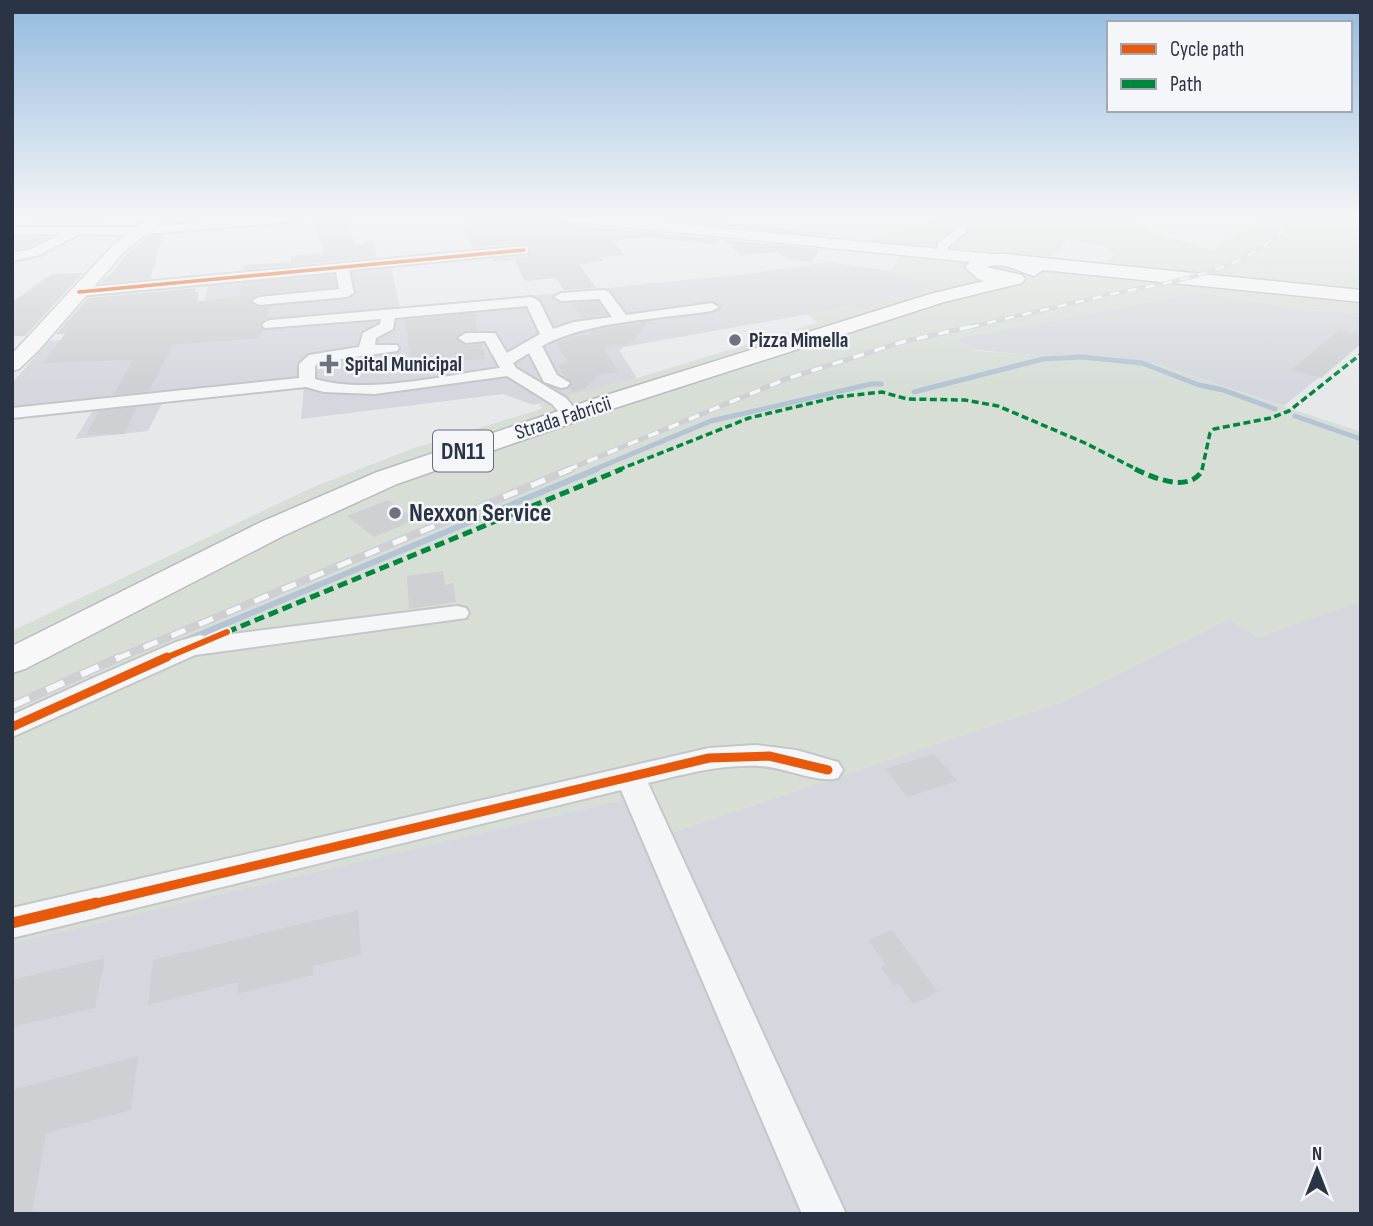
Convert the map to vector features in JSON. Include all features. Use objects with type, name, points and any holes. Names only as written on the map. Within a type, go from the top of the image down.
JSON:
[{"type":"highway","name":"Strada Fabricii","points":[[937,298],[959,288],[977,273]]},
{"type":"highway","name":"Strada Fabricii","points":[[12,661],[272,529],[343,496],[566,411],[937,298],[1004,273]]},
{"type":"highway","name":"DN11","points":[[1128,273],[1361,296]]},
{"type":"main road","points":[[12,365],[45,333],[96,273]]},
{"type":"street","points":[[79,292],[285,273]]},
{"type":"street","points":[[259,302],[346,293],[343,273]]},
{"type":"street","points":[[561,297],[603,294],[621,319]]},
{"type":"street","points":[[640,299],[653,315]]},
{"type":"street","points":[[271,325],[532,301],[550,336]]},
{"type":"street","points":[[12,413],[307,382],[322,388],[348,390],[503,368],[533,345],[574,327],[712,307]]},
{"type":"street","points":[[367,350],[368,336],[388,326],[388,314]]},
{"type":"street","points":[[466,338],[490,335],[503,368],[550,405],[566,411]]},
{"type":"street","points":[[533,345],[550,378],[561,383]]},
{"type":"street","points":[[307,382],[306,367],[311,359],[328,354],[390,348]]},
{"type":"street","points":[[127,425],[139,401]]},
{"type":"street","points":[[186,648],[457,613]]},
{"type":"street","points":[[12,727],[100,685],[227,632]]},
{"type":"street","points":[[12,923],[709,758],[755,753],[785,756],[828,770]]},
{"type":"street","points":[[630,776],[824,1214]]},
{"type":"shaded area","name":"Spital Municipal","points":[[314,273],[393,273],[400,309],[754,273],[897,273],[934,286],[860,310],[815,313],[624,347],[619,350],[637,378],[533,405],[503,394],[301,419],[304,386],[163,401],[148,431],[75,439],[93,410],[12,416],[12,383],[49,341],[198,328],[209,283]]},
{"type":"shaded area","points":[[897,273],[1361,273],[1361,313],[1303,310],[1200,292],[957,339],[977,351],[1033,355],[1102,355],[1156,364],[1361,432],[1361,601],[1258,638],[1230,619],[1059,704],[643,843],[626,799],[12,943],[12,631],[311,488],[414,448],[541,409],[540,403],[637,378],[817,323],[807,314],[853,305],[860,310],[933,286]]},
{"type":"shaded area","points":[[1200,292],[1303,310],[1361,313],[1361,343],[1284,406],[1156,364],[1102,355],[1033,355],[977,350],[956,339]]},
{"type":"shaded area","points":[[1361,601],[1361,1214],[12,1214],[12,943],[626,799],[643,843],[1230,619],[1258,637]]},
{"type":"building","points":[[83,273],[25,336],[12,336],[12,302],[52,274]]},
{"type":"building","points":[[112,273],[152,273],[150,279],[100,283]]},
{"type":"building","points":[[521,273],[586,273],[596,288],[564,290],[556,278],[524,281]]},
{"type":"building","points":[[334,275],[336,287],[259,294],[251,299],[250,302],[258,307],[270,307],[266,319],[259,325],[263,329],[260,338],[173,345],[149,391],[113,395],[133,360],[43,363],[65,334],[56,334],[88,298],[196,288],[195,292],[199,292],[197,301],[239,297],[242,283]]},
{"type":"building","points":[[598,302],[607,315],[582,318],[572,303]]},
{"type":"building","points":[[474,313],[478,330],[465,331],[456,339],[466,346],[482,344],[485,359],[456,361],[458,368],[413,373],[405,320]]},
{"type":"building","points":[[648,322],[634,340],[626,345],[603,348],[619,372],[599,375],[584,389],[573,392],[570,387],[573,383],[565,377],[558,365],[568,363],[556,343],[571,337],[592,334],[590,331]]},
{"type":"building","points":[[1339,330],[1361,335],[1361,344],[1321,378],[1291,370]]},
{"type":"building","points":[[137,407],[125,434],[86,435],[99,411]]},
{"type":"building","points":[[388,500],[415,520],[374,537],[347,516]]},
{"type":"building","points":[[443,571],[445,585],[453,583],[456,602],[409,609],[407,576]]},
{"type":"building","points":[[934,754],[957,781],[907,797],[885,769]]},
{"type":"building","points":[[358,910],[361,955],[313,966],[313,975],[238,994],[238,982],[148,1005],[153,960]]},
{"type":"building","points":[[892,930],[938,992],[913,1004],[898,983],[894,986],[881,967],[886,965],[868,940]]},
{"type":"building","points":[[105,958],[95,1008],[12,1027],[12,980]]},
{"type":"building","points":[[138,1056],[131,1110],[46,1133],[32,1214],[12,1214],[12,1090]]},
{"type":"waterway","points":[[914,392],[1043,359],[1082,357],[1142,363],[1199,385],[1223,390],[1275,409]]},
{"type":"waterway","points":[[593,470],[711,421],[871,384],[881,384]]},
{"type":"waterway","points":[[1295,416],[1361,439]]},
{"type":"waterway","points":[[189,639],[597,469]]},
{"type":"railway","points":[[970,327],[1204,273]]},
{"type":"railway","points":[[567,470],[786,379],[902,342],[978,325]]},
{"type":"railway","points":[[116,659],[571,469]]},
{"type":"railway","points":[[12,706],[120,657]]},
{"type":"marked path","points":[[227,632],[749,418],[837,397],[882,392],[907,399],[965,400],[998,406],[1085,443],[1147,475],[1161,480],[1183,482],[1202,472],[1210,433],[1214,429],[1271,418],[1289,411],[1361,354]]},
{"type":"cycle path","points":[[79,292],[278,273]]},
{"type":"cycle path","points":[[12,727],[100,685],[227,632]]},
{"type":"cycle path","points":[[12,923],[709,758],[769,756],[828,770]]},
{"type":"place","name":"Pizza Mimella","points":[[735,340]]},
{"type":"place","name":"Spital Municipal","points":[[329,364]]},
{"type":"place","name":"Nexxon Service","points":[[395,513]]}]
